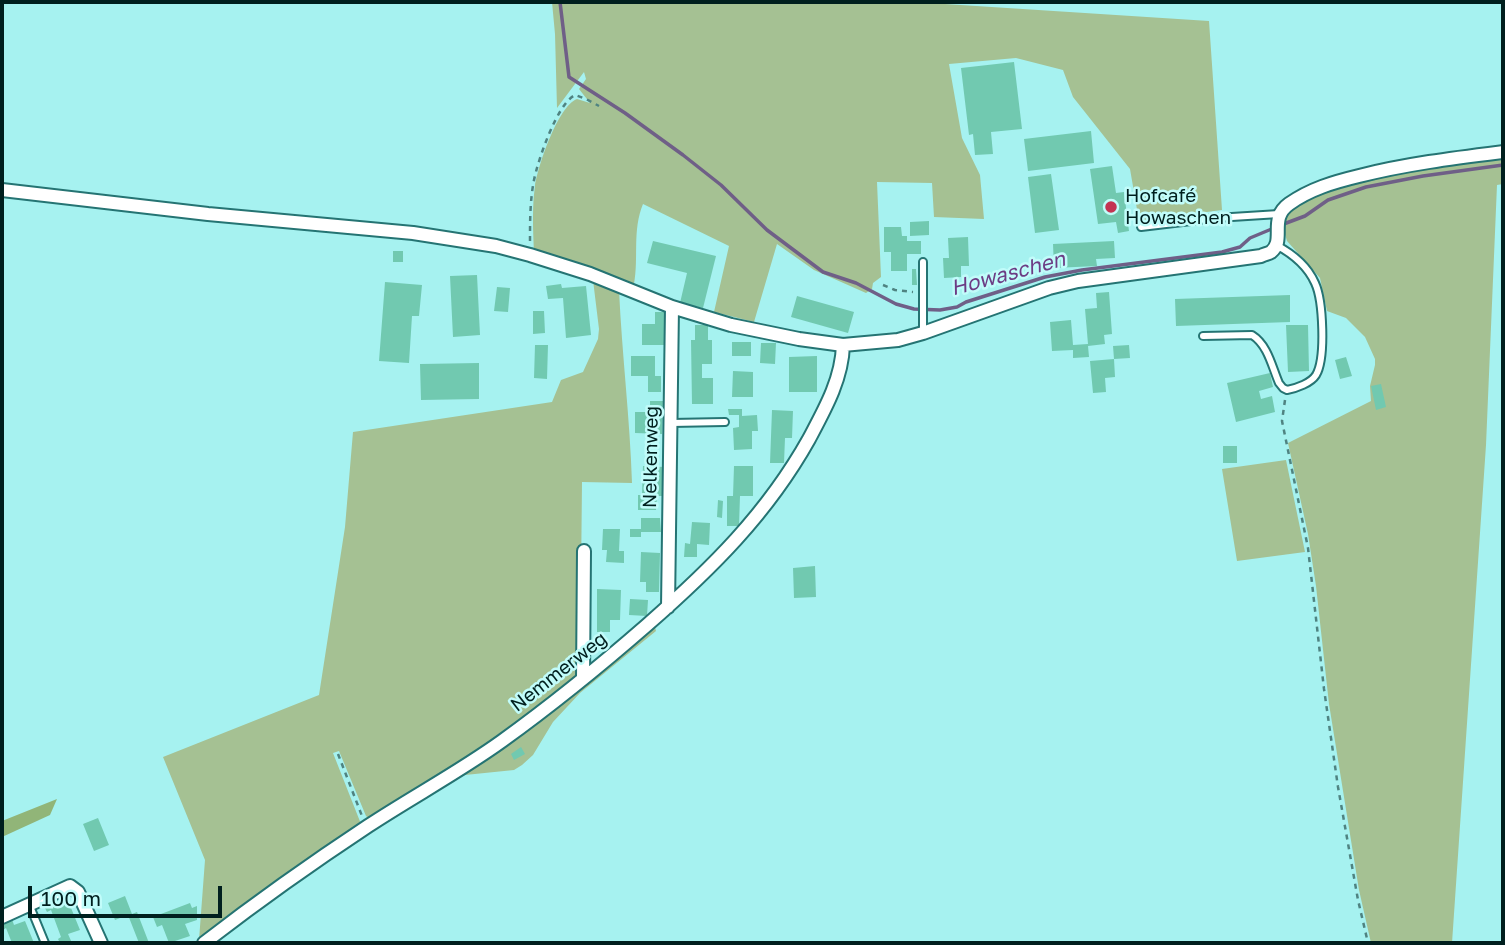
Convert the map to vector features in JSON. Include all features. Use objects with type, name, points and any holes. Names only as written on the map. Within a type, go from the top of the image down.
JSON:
[{"type":"street","points":[[2,190],[208,214],[413,233],[496,246],[590,274],[673,307],[730,325],[843,345],[898,340],[1049,288],[1078,281],[1261,256],[1271,251],[1277,240],[1278,216],[1282,208],[1310,191],[1332,182],[1381,170],[1503,152]]},
{"type":"street","name":"Nelkenweg","points":[[668,607],[673,307]]},
{"type":"street","name":"Nemmerweg","points":[[204,943],[261,899],[366,827],[500,742],[583,679],[668,607],[727,551],[778,488],[820,418],[837,381],[843,345]]},
{"type":"street","points":[[583,679],[584,551]]},
{"type":"street","points":[[2,917],[66,887],[74,888],[101,943]]},
{"type":"lane","points":[[1141,228],[1216,218],[1278,216]]},
{"type":"lane","points":[[1203,335],[1252,335],[1265,347],[1283,388],[1287,390],[1311,380],[1318,371],[1322,308],[1311,275],[1277,240]]},
{"type":"lane","points":[[923,262],[923,333]]},
{"type":"lane","points":[[671,423],[725,422]]},
{"type":"lane","points":[[29,904],[45,943]]},
{"type":"path","points":[[530,255],[534,179],[553,123],[575,95],[599,106]]},
{"type":"path","points":[[883,285],[895,290],[923,293]]},
{"type":"path","points":[[1287,390],[1282,421],[1308,548],[1338,787],[1368,943]]},
{"type":"path","points":[[338,754],[366,827]]},
{"type":"green space","points":[[552,2],[914,2],[1209,21],[1222,210],[1139,221],[1130,169],[1073,97],[1063,70],[1016,58],[949,64],[962,138],[980,175],[984,219],[934,217],[932,183],[877,182],[881,277],[873,283],[872,289],[866,293],[814,270],[777,244],[754,322],[714,312],[729,246],[643,204],[638,224],[634,284],[534,252],[534,194],[545,152],[556,124],[570,104],[577,99],[590,103],[579,89],[586,79],[584,72],[557,108]]},
{"type":"green space","points":[[1503,157],[1503,184],[1497,185],[1486,445],[1452,943],[1371,943],[1359,890],[1329,704],[1308,534],[1288,443],[1371,401],[1370,386],[1375,359],[1365,337],[1346,318],[1327,311],[1320,278],[1287,241],[1284,216],[1321,191],[1435,165]]},
{"type":"green space","points":[[593,280],[619,290],[632,483],[582,482],[580,676],[523,721],[370,819],[366,816],[339,751],[333,753],[361,824],[259,894],[199,940],[205,860],[163,757],[319,695],[345,527],[353,432],[552,402],[561,380],[583,372],[598,339]]},
{"type":"green space","points":[[1286,460],[1305,552],[1237,561],[1222,469]]},
{"type":"green space","points":[[655,627],[656,631],[580,693],[553,722],[533,755],[522,765],[514,770],[465,775],[441,785],[575,693]]},
{"type":"green space","points":[[57,799],[50,815],[2,837],[2,821]]},
{"type":"building","points":[[1014,62],[1022,129],[991,132],[993,154],[975,155],[973,134],[969,135],[961,68]]},
{"type":"building","points":[[1091,131],[1094,163],[1028,171],[1024,139]]},
{"type":"building","name":"Hofcafé Howaschen","points":[[1112,166],[1116,193],[1124,192],[1129,231],[1118,233],[1116,222],[1098,224],[1090,169]]},
{"type":"building","points":[[1051,174],[1059,230],[1035,233],[1028,177]]},
{"type":"building","points":[[929,221],[929,235],[910,236],[910,222]]},
{"type":"building","points":[[884,227],[901,227],[902,236],[907,236],[907,241],[921,241],[921,254],[907,254],[907,271],[891,271],[891,252],[884,252]]},
{"type":"building","points":[[968,237],[969,266],[961,266],[961,277],[944,278],[943,258],[949,258],[948,238]]},
{"type":"building","points":[[653,241],[716,256],[703,308],[680,303],[687,273],[647,263]]},
{"type":"building","points":[[1114,241],[1115,258],[1096,259],[1097,266],[1054,268],[1053,244]]},
{"type":"building","points":[[393,251],[403,251],[403,262],[393,262]]},
{"type":"building","points":[[912,269],[916,269],[917,285],[912,285]]},
{"type":"building","points":[[477,275],[480,335],[453,337],[450,276]]},
{"type":"building","points":[[385,282],[422,285],[419,316],[412,316],[409,363],[379,361]]},
{"type":"building","points":[[561,284],[562,288],[586,286],[591,335],[566,338],[563,298],[548,299],[546,286]]},
{"type":"building","points":[[497,287],[510,288],[508,312],[494,311]]},
{"type":"building","points":[[1109,292],[1112,334],[1104,335],[1105,344],[1088,346],[1089,357],[1073,358],[1073,350],[1052,351],[1050,322],[1071,320],[1073,345],[1088,344],[1085,309],[1097,308],[1096,293]]},
{"type":"building","points":[[1290,295],[1290,322],[1176,326],[1175,299]]},
{"type":"building","points":[[797,296],[854,312],[848,333],[791,317]]},
{"type":"building","points":[[533,311],[544,311],[545,333],[533,334]]},
{"type":"building","points":[[655,312],[672,312],[667,345],[642,345],[642,324],[655,324]]},
{"type":"building","points":[[695,325],[708,325],[708,340],[712,340],[712,364],[702,364],[702,378],[713,378],[713,404],[692,404],[691,340],[695,340]]},
{"type":"building","points":[[1286,325],[1308,325],[1309,371],[1288,372]]},
{"type":"building","points":[[732,342],[751,342],[751,356],[732,356]]},
{"type":"building","points":[[761,343],[776,343],[775,364],[760,363]]},
{"type":"building","points":[[535,345],[548,345],[547,379],[534,378]]},
{"type":"building","points":[[1129,345],[1130,358],[1114,359],[1113,346]]},
{"type":"building","points":[[631,356],[655,356],[655,376],[661,376],[661,392],[648,392],[648,376],[631,376]]},
{"type":"building","points":[[817,356],[817,392],[789,392],[789,357]]},
{"type":"building","points":[[1346,357],[1352,376],[1340,379],[1335,360]]},
{"type":"building","points":[[1114,359],[1115,377],[1105,378],[1106,392],[1093,393],[1090,361]]},
{"type":"building","points":[[479,363],[479,399],[421,400],[420,364]]},
{"type":"building","points":[[733,371],[753,372],[753,397],[732,397]]},
{"type":"building","points":[[1270,373],[1273,387],[1259,391],[1261,399],[1272,396],[1275,412],[1236,422],[1227,383]]},
{"type":"building","points":[[1381,384],[1386,407],[1376,410],[1371,386]]},
{"type":"building","points":[[650,401],[663,401],[662,434],[635,433],[635,412],[650,412]]},
{"type":"building","points":[[728,409],[742,409],[742,416],[757,415],[758,431],[752,431],[752,449],[734,450],[733,428],[739,427],[739,415],[729,415]]},
{"type":"building","points":[[772,410],[793,411],[792,438],[785,438],[784,463],[770,463]]},
{"type":"building","points":[[1223,446],[1237,446],[1237,463],[1223,463]]},
{"type":"building","points":[[643,466],[664,467],[663,496],[657,496],[656,510],[638,510],[638,495],[642,495]]},
{"type":"building","points":[[734,466],[753,466],[753,496],[740,496],[739,526],[727,526],[727,496],[733,496]]},
{"type":"building","points":[[718,500],[723,501],[722,518],[717,517]]},
{"type":"building","points":[[641,518],[660,518],[661,532],[641,532],[641,537],[630,537],[630,529],[641,529]]},
{"type":"building","points":[[692,522],[710,523],[709,545],[697,544],[697,557],[684,557],[685,543],[690,544]]},
{"type":"building","points":[[603,529],[620,529],[619,551],[624,551],[624,563],[606,562],[607,550],[602,550]]},
{"type":"building","points":[[641,552],[660,553],[659,592],[646,592],[646,582],[640,582]]},
{"type":"building","points":[[815,566],[816,597],[794,598],[793,568]]},
{"type":"building","points":[[597,589],[621,590],[620,620],[610,620],[610,632],[597,632]]},
{"type":"building","points":[[630,599],[648,600],[647,616],[629,615]]},
{"type":"building","points":[[521,747],[525,754],[514,760],[511,754]]},
{"type":"building","points":[[98,818],[109,845],[94,851],[83,824]]},
{"type":"building","points":[[125,896],[132,914],[137,912],[149,943],[139,943],[128,915],[115,920],[108,903]]},
{"type":"building","points":[[55,902],[58,907],[69,903],[80,930],[68,934],[72,943],[60,943],[58,939],[61,937],[51,910],[47,912],[44,906]]},
{"type":"building","points":[[190,903],[192,908],[197,906],[197,920],[185,924],[190,936],[169,943],[162,925],[157,927],[153,917]]},
{"type":"building","points":[[12,919],[14,925],[25,921],[34,943],[12,943],[2,924]]},
{"type":"waterway","name":"Howaschen","points":[[560,2],[569,77],[683,155],[721,185],[767,230],[823,272],[856,283],[896,304],[914,309],[940,310],[957,307],[1045,277],[1222,252],[1240,247],[1250,238],[1274,228]]},
{"type":"waterway","name":"Howaschen","points":[[1281,225],[1305,216],[1328,200],[1366,187],[1503,165]]},
{"type":"place","name":"Hofcafé Howaschen","points":[[1111,207]]}]
